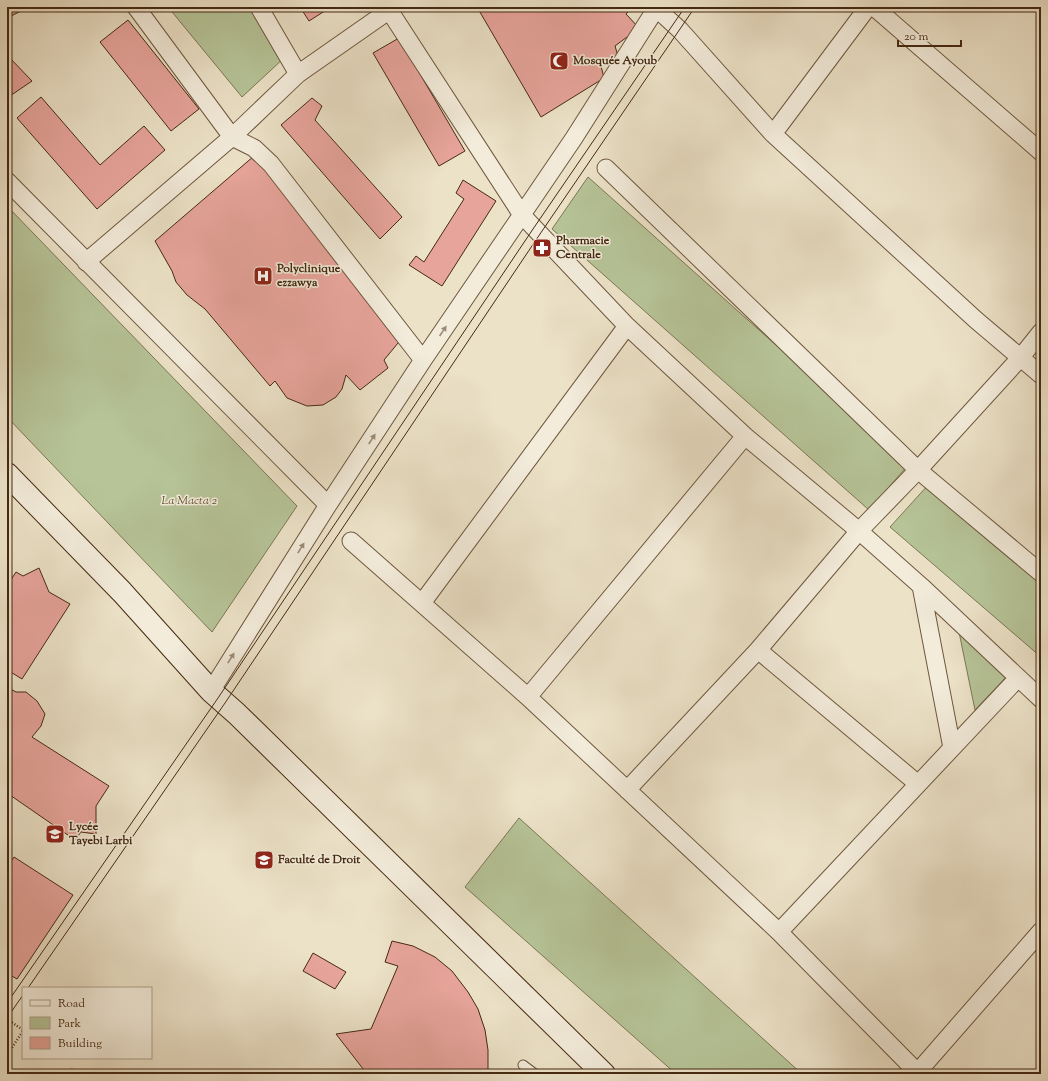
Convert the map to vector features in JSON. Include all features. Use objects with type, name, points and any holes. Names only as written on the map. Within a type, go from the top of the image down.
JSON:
[{"type":"main road","points":[[7,474],[122,592],[211,691],[237,714],[604,1074]]},
{"type":"street","points":[[136,7],[232,137],[254,148],[271,164],[423,360]]},
{"type":"street","points":[[259,7],[298,74]]},
{"type":"street","points":[[211,691],[328,505],[423,360],[574,138],[656,7],[680,30],[773,134],[976,320],[1041,375]]},
{"type":"street","points":[[773,134],[868,7]]},
{"type":"street","points":[[874,7],[1041,152]]},
{"type":"street","points":[[86,262],[232,137],[298,74],[390,8],[522,215],[627,326],[745,436],[859,531],[921,586],[1041,699]]},
{"type":"street","points":[[606,168],[918,470],[1041,573]]},
{"type":"street","points":[[7,181],[328,505]]},
{"type":"street","points":[[422,603],[627,326]]},
{"type":"street","points":[[626,790],[758,650],[859,531],[918,470],[1021,357],[1041,332]]},
{"type":"street","points":[[528,697],[745,436]]},
{"type":"street","points":[[351,541],[528,697],[779,932],[917,1074],[1041,931]]},
{"type":"street","points":[[921,586],[952,748]]},
{"type":"street","points":[[758,650],[918,784]]},
{"type":"street","points":[[779,932],[1018,678]]},
{"type":"lane","points":[[524,1065],[535,1074]]},
{"type":"path","points":[[7,1019],[22,1029]]},
{"type":"path","points":[[7,1055],[22,1032]]},
{"type":"green space","points":[[168,7],[252,7],[284,58],[242,97]]},
{"type":"green space","points":[[588,177],[909,464],[869,510],[552,229]]},
{"type":"green space","name":"La Macta 2","points":[[7,206],[297,506],[212,632],[7,417]]},
{"type":"green space","points":[[929,484],[1041,583],[1041,657],[890,527]]},
{"type":"green space","points":[[959,632],[1009,674],[975,710]]},
{"type":"green space","points":[[519,818],[802,1074],[676,1074],[465,887]]},
{"type":"building","points":[[7,7],[29,7],[7,18]]},
{"type":"building","points":[[300,7],[331,7],[309,21]]},
{"type":"building","name":"Mosquée Ayoub","points":[[477,7],[597,7],[599,10],[603,7],[633,7],[626,14],[639,28],[615,46],[618,56],[601,66],[604,78],[541,117]]},
{"type":"building","points":[[128,20],[199,109],[171,131],[100,42]]},
{"type":"building","points":[[399,38],[465,151],[439,166],[373,53]]},
{"type":"building","points":[[7,55],[32,81],[7,98]]},
{"type":"building","points":[[41,97],[100,165],[144,126],[165,150],[97,209],[17,118]]},
{"type":"building","points":[[312,98],[322,106],[315,120],[402,217],[380,239],[281,125]]},
{"type":"building","name":"Polyclinique ezzawya","points":[[254,156],[403,337],[384,360],[388,368],[360,390],[346,375],[342,389],[336,397],[323,405],[307,406],[287,398],[275,381],[270,386],[205,309],[187,295],[176,282],[172,271],[155,241]]},
{"type":"building","points":[[463,180],[496,201],[442,286],[409,265],[416,256],[424,262],[464,199],[456,193]]},
{"type":"building","points":[[7,495],[11,498],[7,504]]},
{"type":"building","points":[[39,568],[49,592],[70,604],[22,679],[9,671],[7,674],[7,586],[16,572],[23,576]]},
{"type":"building","points":[[7,687],[16,692],[26,692],[37,701],[45,714],[41,726],[32,737],[109,786],[96,806],[96,834],[81,832],[75,840],[7,793]]},
{"type":"building","points":[[14,857],[73,895],[17,979],[7,973],[7,867]]},
{"type":"building","points":[[392,941],[413,946],[435,957],[452,971],[468,992],[478,1009],[485,1030],[488,1050],[488,1074],[367,1074],[336,1034],[371,1029],[398,966],[385,962]]},
{"type":"building","points":[[313,953],[346,972],[335,989],[303,971]]},
{"type":"building","points":[[72,1069],[83,1074],[52,1074]]},
{"type":"building","points":[[101,1070],[107,1074],[98,1074]]},
{"type":"tram line","points":[[7,1003],[218,698],[533,229],[685,7]]},
{"type":"tram line","points":[[29,987],[225,703],[540,234],[695,7]]},
{"type":"tram line","points":[[7,1018],[22,996]]},
{"type":"place","name":"Mosquée Ayoub","points":[[559,61]]},
{"type":"place","name":"Pharmacie Centrale","points":[[542,248]]},
{"type":"place","name":"Polyclinique ezzawya","points":[[263,276]]},
{"type":"place","name":"Lycée Tayebi Larbi","points":[[55,834]]},
{"type":"place","name":"Faculté de Droit","points":[[264,860]]}]
